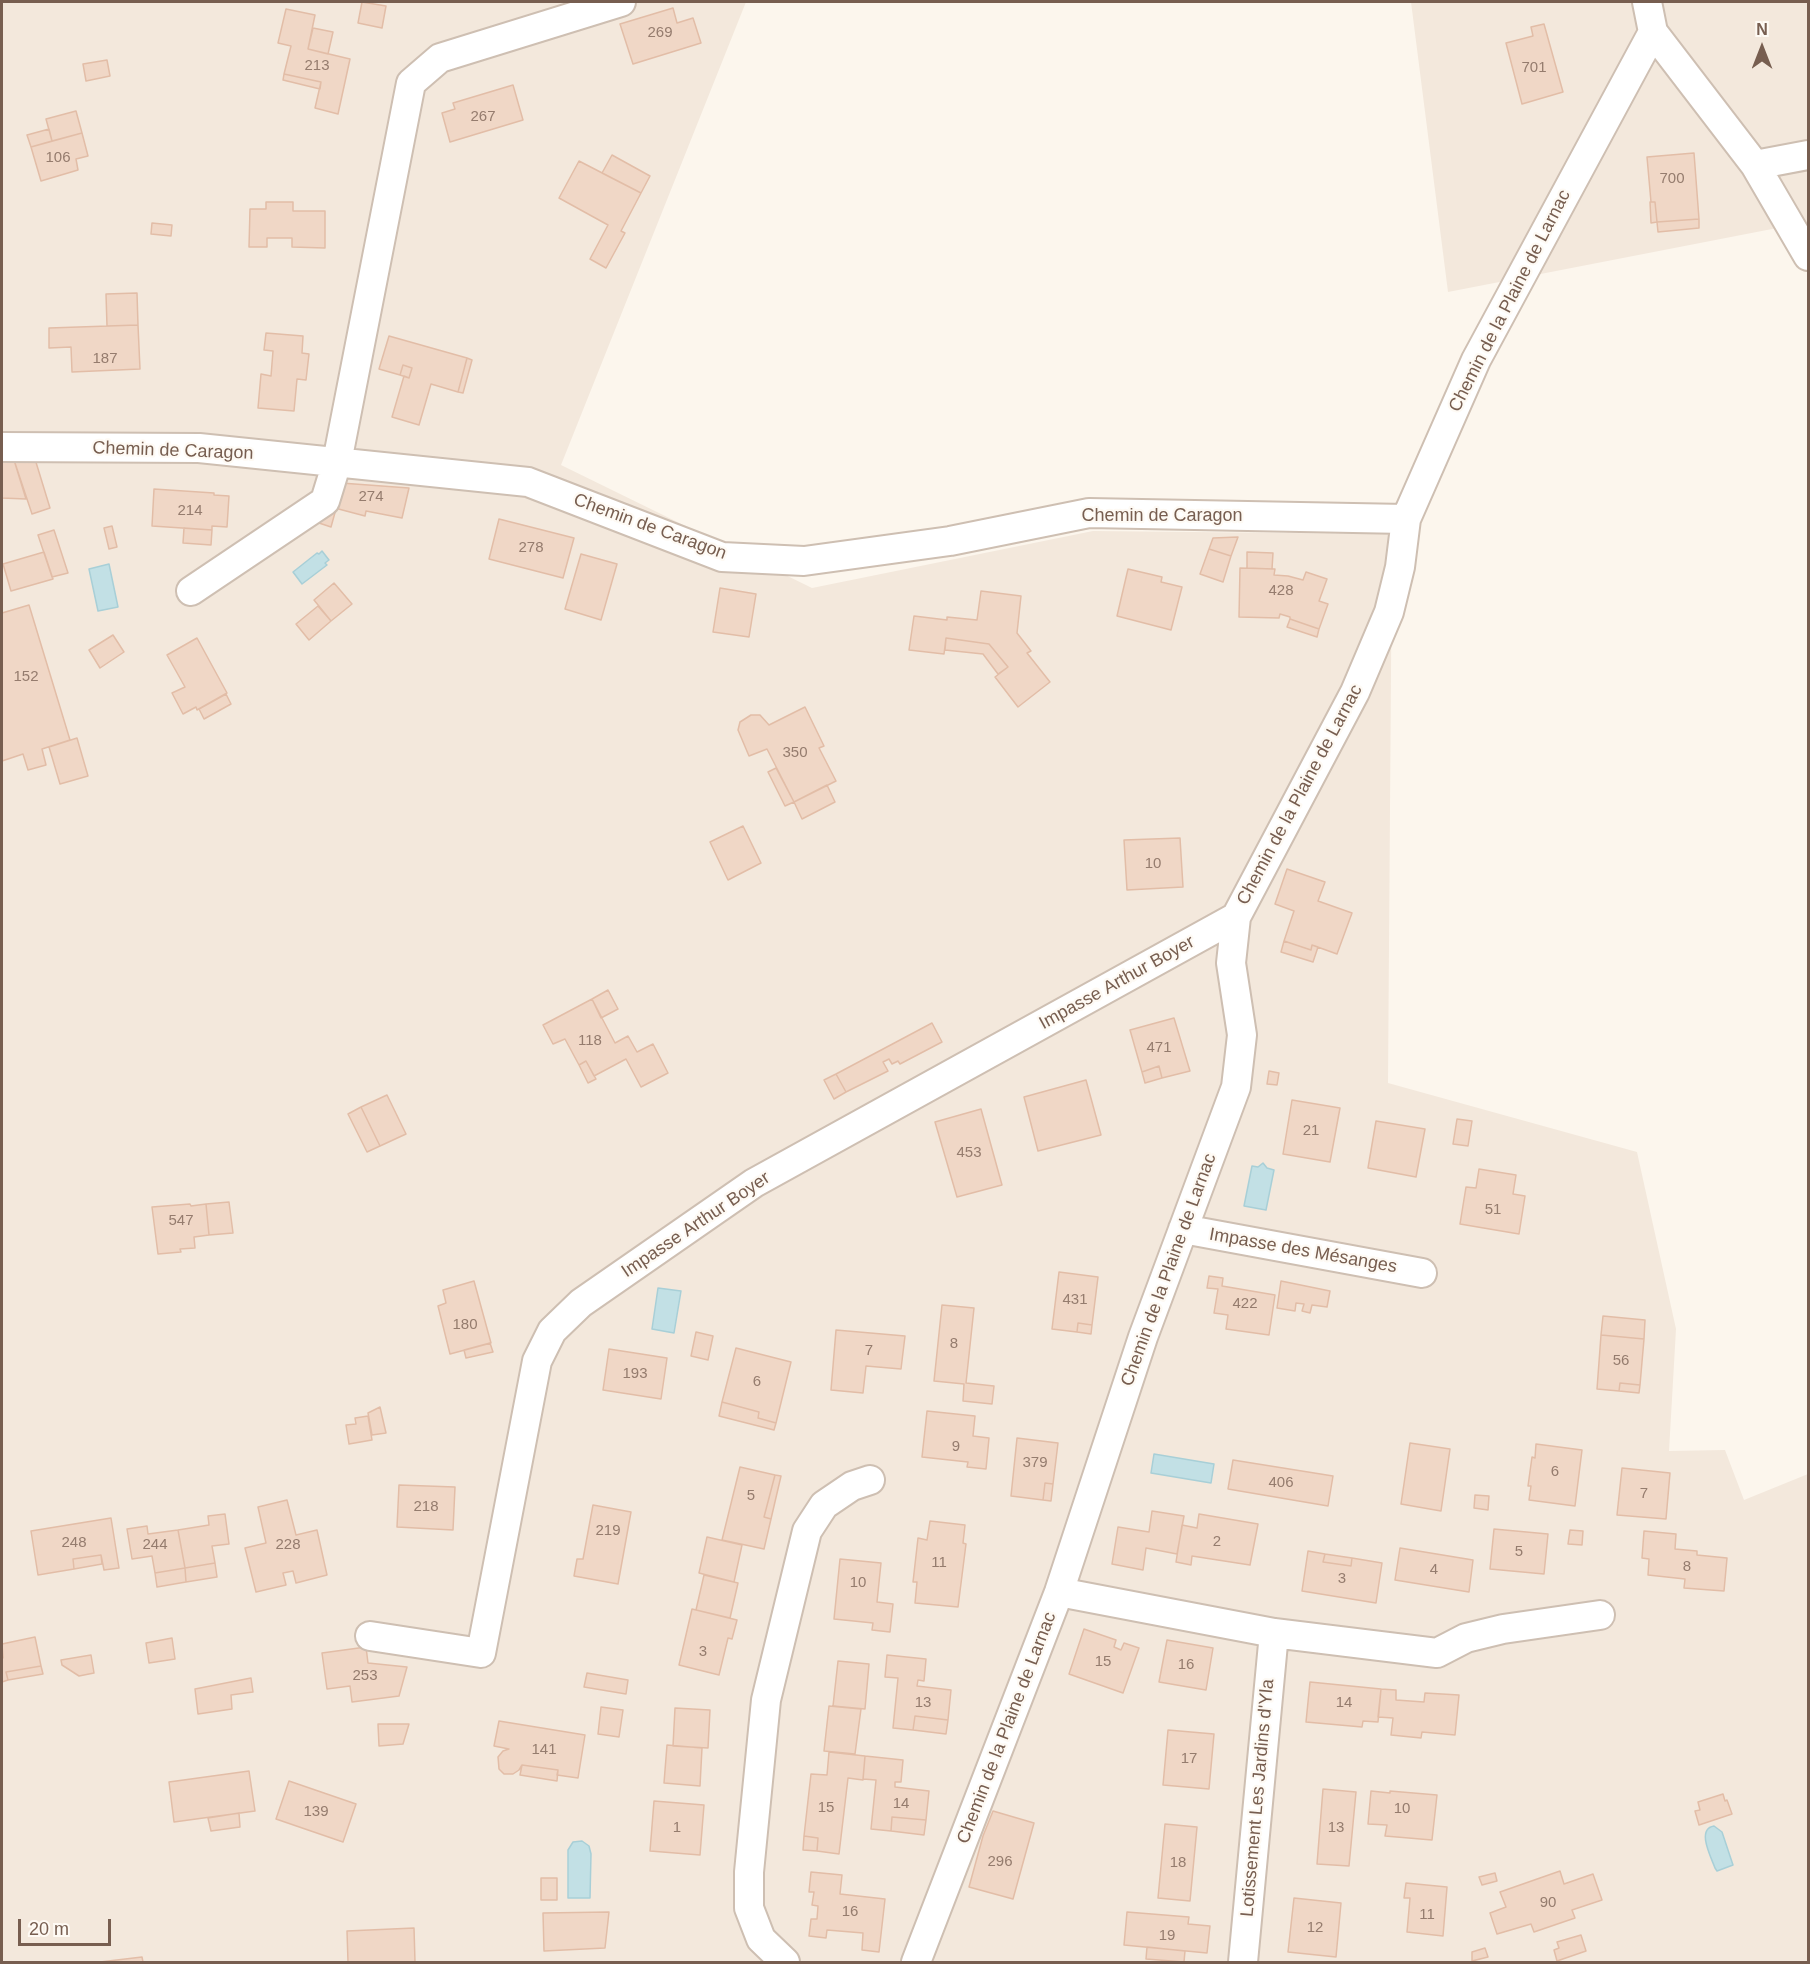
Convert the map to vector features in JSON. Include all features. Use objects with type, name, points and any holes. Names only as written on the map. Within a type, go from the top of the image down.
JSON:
[{"type":"street","points":[[191,591],[325,501],[337,462],[411,82],[440,58],[621,2]]},
{"type":"street","points":[[1647,2],[1653,32],[1755,165],[1809,256]]},
{"type":"street","name":"Chemin de la Plaine de Larnac","points":[[916,1962],[1059,1592],[1143,1337],[1236,1087],[1242,1035],[1231,963],[1236,917],[1364,672],[1389,612],[1400,567],[1406,519],[1476,360],[1653,32]]},
{"type":"street","points":[[1755,165],[1809,156]]},
{"type":"street","name":"Chemin de Caragon","points":[[2,447],[199,448],[528,482],[722,557],[804,561],[950,541],[1089,513],[1406,519]]},
{"type":"street","name":"Impasse Arthur Boyer","points":[[370,1636],[481,1653],[537,1361],[552,1331],[581,1302],[754,1184],[1236,917]]},
{"type":"street","name":"Impasse des Mésanges","points":[[1183,1228],[1422,1272]]},
{"type":"street","points":[[785,1962],[761,1939],[749,1908],[749,1872],[766,1700],[807,1531],[824,1505],[852,1486],[870,1480]]},
{"type":"street","points":[[1059,1592],[1274,1633],[1437,1653],[1466,1638],[1503,1629],[1600,1615]]},
{"type":"street","name":"Lotissement Les Jardins d'Yla","points":[[1243,1962],[1274,1633]]},
{"type":"shaded area","points":[[2,2],[746,2],[561,465],[812,588],[1093,531],[1392,534],[1388,1083],[1637,1152],[1676,1329],[1669,1451],[1725,1450],[1744,1500],[1808,1474],[1808,1962],[2,1962]]},
{"type":"shaded area","points":[[1411,2],[1808,2],[1808,222],[1448,292]]},
{"type":"water","points":[[322,551],[329,560],[325,563],[327,565],[302,584],[293,572]]},
{"type":"water","points":[[109,564],[118,607],[98,611],[89,569]]},
{"type":"water","points":[[1263,1163],[1267,1168],[1274,1170],[1266,1210],[1244,1206],[1252,1166],[1258,1167]]},
{"type":"water","points":[[658,1288],[681,1291],[674,1333],[652,1329]]},
{"type":"water","points":[[1154,1454],[1214,1464],[1211,1483],[1151,1473]]},
{"type":"water","points":[[1714,1826],[1722,1832],[1733,1865],[1717,1871],[1705,1838],[1709,1828]]},
{"type":"water","points":[[582,1841],[589,1846],[591,1854],[590,1898],[568,1898],[568,1850],[573,1842]]},
{"type":"building","points":[[362,2],[386,6],[382,28],[358,23]]},
{"type":"building","points":[[673,8],[677,23],[693,18],[701,43],[633,64],[620,24]]},
{"type":"building","points":[[286,9],[315,15],[308,49],[350,59],[338,114],[315,108],[321,82],[284,74],[291,46],[278,43]]},
{"type":"building","points":[[1544,24],[1563,92],[1522,104],[1506,43],[1533,36],[1531,27]]},
{"type":"building","points":[[313,28],[333,32],[328,54],[308,49]]},
{"type":"building","points":[[107,60],[110,76],[86,81],[83,64]]},
{"type":"building","points":[[284,74],[321,82],[320,89],[283,80]]},
{"type":"building","points":[[513,85],[523,120],[450,142],[442,113],[455,109],[453,103]]},
{"type":"building","points":[[76,111],[82,133],[52,141],[46,119]]},
{"type":"building","points":[[49,129],[52,141],[31,147],[27,135]]},
{"type":"building","points":[[82,133],[88,156],[76,159],[78,170],[41,181],[31,147]]},
{"type":"building","points":[[1694,153],[1699,219],[1657,222],[1655,202],[1651,202],[1647,157]]},
{"type":"building","points":[[612,155],[650,176],[641,193],[602,173]]},
{"type":"building","points":[[579,161],[641,193],[621,231],[625,233],[606,268],[590,259],[608,225],[559,198]]},
{"type":"building","points":[[266,202],[293,202],[293,211],[325,211],[325,248],[292,247],[292,238],[267,238],[267,247],[249,247],[250,209],[266,209]]},
{"type":"building","points":[[1650,202],[1655,202],[1657,222],[1651,223]]},
{"type":"building","points":[[1699,219],[1699,228],[1658,232],[1657,222]]},
{"type":"building","points":[[152,223],[172,225],[171,236],[151,234]]},
{"type":"building","points":[[137,293],[138,325],[107,326],[106,294]]},
{"type":"building","points":[[138,325],[140,369],[72,372],[71,347],[49,348],[49,328]]},
{"type":"building","points":[[266,333],[303,336],[302,353],[309,354],[306,380],[297,379],[294,411],[258,408],[261,374],[271,376],[273,351],[264,350]]},
{"type":"building","points":[[389,336],[467,358],[458,392],[431,384],[419,425],[392,417],[404,376],[409,378],[412,368],[403,365],[400,375],[379,369]]},
{"type":"building","points":[[467,358],[472,360],[463,393],[458,392]]},
{"type":"building","points":[[403,365],[412,368],[409,378],[400,375]]},
{"type":"building","points":[[35,459],[50,508],[32,514],[14,460]]},
{"type":"building","points":[[2,460],[14,460],[26,499],[2,498]]},
{"type":"building","points":[[341,483],[409,488],[402,518],[366,511],[365,516],[331,507]]},
{"type":"building","points":[[154,489],[229,496],[227,527],[212,526],[212,530],[152,526]]},
{"type":"building","points":[[331,507],[336,509],[331,527],[310,520]]},
{"type":"building","points":[[499,519],[574,538],[563,578],[489,559]]},
{"type":"building","points":[[112,526],[117,547],[109,549],[104,528]]},
{"type":"building","points":[[184,528],[212,530],[211,545],[183,543]]},
{"type":"building","points":[[54,530],[68,573],[52,577],[38,535]]},
{"type":"building","points":[[1238,537],[1231,556],[1209,549],[1213,538]]},
{"type":"building","points":[[1209,549],[1231,556],[1223,582],[1200,574]]},
{"type":"building","points":[[44,552],[53,579],[11,591],[3,564]]},
{"type":"building","points":[[1247,552],[1273,553],[1272,569],[1247,568]]},
{"type":"building","points":[[581,554],[617,564],[601,620],[565,609]]},
{"type":"building","points":[[1240,568],[1275,569],[1274,575],[1303,580],[1306,572],[1327,579],[1319,601],[1328,604],[1319,629],[1280,614],[1279,618],[1239,617]]},
{"type":"building","points":[[1128,569],[1162,577],[1161,582],[1182,587],[1171,630],[1117,616]]},
{"type":"building","points":[[334,583],[352,604],[331,621],[314,600]]},
{"type":"building","points":[[720,588],[756,594],[749,637],[713,632]]},
{"type":"building","points":[[981,591],[1021,596],[1017,633],[1031,651],[1027,653],[1050,682],[1018,707],[995,677],[1008,667],[989,644],[946,638],[944,654],[909,650],[914,616],[947,620],[947,617],[977,620]]},
{"type":"building","points":[[29,605],[70,740],[42,749],[46,765],[28,770],[23,754],[2,761],[2,613]]},
{"type":"building","points":[[318,606],[331,621],[309,640],[296,624]]},
{"type":"building","points":[[1290,619],[1319,629],[1317,637],[1287,627]]},
{"type":"building","points":[[113,635],[124,652],[100,668],[89,650]]},
{"type":"building","points":[[197,638],[227,693],[197,710],[196,707],[183,714],[172,693],[185,687],[167,655]]},
{"type":"building","points":[[946,638],[989,644],[1008,667],[998,674],[983,654],[945,650]]},
{"type":"building","points":[[226,694],[231,704],[204,719],[199,709]]},
{"type":"building","points":[[805,707],[824,746],[819,748],[836,781],[794,802],[767,749],[749,756],[738,730],[740,722],[751,715],[760,715],[769,725]]},
{"type":"building","points":[[77,738],[88,776],[60,784],[49,747]]},
{"type":"building","points":[[776,768],[794,802],[785,806],[768,772]]},
{"type":"building","points":[[827,785],[835,802],[802,819],[794,802]]},
{"type":"building","points":[[743,826],[761,863],[728,880],[710,842]]},
{"type":"building","points":[[1180,838],[1183,887],[1127,890],[1124,840]]},
{"type":"building","points":[[1287,869],[1325,882],[1318,901],[1352,913],[1337,954],[1312,945],[1311,950],[1284,941],[1294,911],[1275,904]]},
{"type":"building","points":[[1284,941],[1311,950],[1312,945],[1318,947],[1313,962],[1281,952]]},
{"type":"building","points":[[608,990],[618,1009],[601,1018],[592,999]]},
{"type":"building","points":[[592,999],[615,1043],[628,1036],[637,1052],[653,1044],[668,1073],[641,1087],[626,1059],[594,1076],[586,1061],[579,1065],[565,1039],[553,1044],[543,1025]]},
{"type":"building","points":[[1174,1018],[1190,1071],[1162,1078],[1159,1066],[1142,1072],[1130,1030]]},
{"type":"building","points":[[932,1023],[942,1042],[900,1064],[898,1061],[892,1064],[889,1059],[883,1062],[888,1071],[846,1092],[836,1074]]},
{"type":"building","points":[[586,1061],[596,1079],[588,1083],[579,1065]]},
{"type":"building","points":[[1159,1066],[1162,1078],[1145,1083],[1142,1072]]},
{"type":"building","points":[[1269,1071],[1279,1073],[1277,1085],[1267,1084]]},
{"type":"building","points":[[836,1074],[846,1092],[834,1099],[824,1080]]},
{"type":"building","points":[[1086,1080],[1101,1135],[1038,1151],[1024,1097]]},
{"type":"building","points":[[387,1095],[406,1134],[380,1146],[361,1107]]},
{"type":"building","points":[[1292,1100],[1340,1108],[1330,1162],[1283,1154]]},
{"type":"building","points":[[361,1107],[380,1146],[367,1152],[348,1114]]},
{"type":"building","points":[[981,1109],[1002,1185],[957,1197],[935,1122]]},
{"type":"building","points":[[1457,1119],[1472,1121],[1468,1146],[1453,1144]]},
{"type":"building","points":[[1376,1121],[1425,1129],[1416,1177],[1368,1168]]},
{"type":"building","points":[[1479,1169],[1516,1175],[1513,1194],[1525,1196],[1519,1234],[1460,1224],[1466,1187],[1476,1188]]},
{"type":"building","points":[[229,1202],[233,1233],[209,1235],[206,1204]]},
{"type":"building","points":[[190,1204],[191,1206],[206,1204],[209,1235],[194,1237],[195,1248],[158,1254],[152,1207]]},
{"type":"building","points":[[1059,1272],[1098,1277],[1092,1325],[1078,1323],[1077,1332],[1052,1329]]},
{"type":"building","points":[[1209,1276],[1223,1278],[1222,1286],[1275,1295],[1269,1335],[1226,1329],[1228,1315],[1214,1313],[1218,1289],[1207,1288]]},
{"type":"building","points":[[474,1281],[491,1343],[450,1354],[438,1306],[446,1303],[443,1290]]},
{"type":"building","points":[[1281,1281],[1330,1291],[1327,1307],[1312,1305],[1310,1313],[1302,1311],[1304,1304],[1296,1303],[1295,1311],[1277,1308]]},
{"type":"building","points":[[942,1305],[974,1308],[966,1383],[994,1386],[992,1404],[963,1401],[964,1384],[934,1381]]},
{"type":"building","points":[[1603,1316],[1645,1320],[1644,1339],[1601,1335]]},
{"type":"building","points":[[1078,1323],[1092,1325],[1091,1334],[1077,1332]]},
{"type":"building","points":[[836,1330],[905,1336],[901,1369],[866,1366],[863,1393],[831,1390]]},
{"type":"building","points":[[696,1332],[713,1336],[708,1360],[691,1356]]},
{"type":"building","points":[[1601,1335],[1644,1339],[1640,1385],[1620,1383],[1619,1391],[1597,1389]]},
{"type":"building","points":[[490,1343],[493,1352],[466,1358],[464,1350]]},
{"type":"building","points":[[736,1348],[791,1362],[776,1423],[758,1418],[759,1412],[722,1402]]},
{"type":"building","points":[[609,1349],[667,1358],[661,1399],[603,1390]]},
{"type":"building","points":[[1620,1383],[1640,1385],[1639,1393],[1619,1391]]},
{"type":"building","points":[[722,1402],[759,1412],[758,1418],[776,1423],[774,1430],[719,1416]]},
{"type":"building","points":[[380,1407],[386,1433],[372,1435],[368,1413]]},
{"type":"building","points":[[927,1411],[975,1416],[973,1436],[989,1438],[986,1469],[967,1467],[968,1462],[922,1457]]},
{"type":"building","points":[[368,1416],[372,1440],[349,1444],[346,1425],[356,1424],[355,1418]]},
{"type":"building","points":[[1017,1438],[1058,1443],[1053,1484],[1045,1483],[1043,1500],[1011,1496]]},
{"type":"building","points":[[1410,1443],[1450,1449],[1441,1511],[1401,1504]]},
{"type":"building","points":[[1536,1444],[1582,1450],[1575,1506],[1529,1500],[1531,1486],[1528,1486]]},
{"type":"building","points":[[1233,1460],[1333,1476],[1328,1506],[1228,1489]]},
{"type":"building","points":[[740,1467],[775,1475],[764,1517],[771,1519],[764,1549],[722,1540]]},
{"type":"building","points":[[1622,1468],[1670,1473],[1666,1519],[1617,1515]]},
{"type":"building","points":[[775,1475],[781,1476],[771,1519],[764,1517]]},
{"type":"building","points":[[1045,1483],[1053,1484],[1051,1501],[1043,1500]]},
{"type":"building","points":[[399,1485],[455,1487],[453,1530],[397,1527]]},
{"type":"building","points":[[1475,1495],[1489,1496],[1488,1510],[1474,1508]]},
{"type":"building","points":[[287,1500],[296,1535],[317,1530],[327,1575],[296,1583],[293,1571],[283,1573],[286,1585],[256,1592],[245,1548],[266,1543],[258,1507]]},
{"type":"building","points":[[593,1505],[631,1512],[618,1584],[574,1576],[577,1559],[583,1559]]},
{"type":"building","points":[[1152,1511],[1184,1516],[1177,1554],[1146,1548],[1143,1570],[1112,1564],[1118,1527],[1149,1532]]},
{"type":"building","points":[[225,1514],[229,1544],[212,1546],[215,1563],[185,1568],[178,1530],[209,1525],[208,1516]]},
{"type":"building","points":[[1199,1514],[1258,1524],[1250,1565],[1192,1556],[1191,1565],[1176,1562],[1182,1525],[1197,1528]]},
{"type":"building","points":[[111,1518],[119,1568],[104,1570],[101,1555],[73,1559],[74,1569],[38,1575],[31,1531]]},
{"type":"building","points":[[930,1521],[965,1525],[963,1543],[966,1544],[958,1607],[915,1603],[917,1582],[913,1582],[918,1538],[927,1540]]},
{"type":"building","points":[[147,1526],[148,1534],[178,1530],[185,1568],[155,1573],[152,1556],[132,1559],[127,1529]]},
{"type":"building","points":[[1494,1529],[1548,1534],[1544,1574],[1490,1569]]},
{"type":"building","points":[[1570,1530],[1583,1531],[1582,1545],[1568,1544]]},
{"type":"building","points":[[1644,1531],[1676,1534],[1675,1549],[1697,1551],[1697,1555],[1727,1558],[1724,1591],[1684,1588],[1685,1579],[1648,1575],[1649,1559],[1642,1558]]},
{"type":"building","points":[[707,1537],[742,1545],[734,1582],[699,1573]]},
{"type":"building","points":[[1400,1548],[1473,1560],[1469,1592],[1395,1580]]},
{"type":"building","points":[[1308,1551],[1325,1554],[1323,1562],[1351,1566],[1352,1558],[1382,1563],[1376,1603],[1302,1591]]},
{"type":"building","points":[[1325,1554],[1352,1558],[1351,1566],[1323,1562]]},
{"type":"building","points":[[101,1555],[102,1564],[74,1569],[73,1559]]},
{"type":"building","points":[[840,1559],[881,1563],[877,1602],[893,1604],[890,1632],[872,1630],[873,1623],[834,1619]]},
{"type":"building","points":[[215,1563],[217,1577],[186,1582],[185,1568]]},
{"type":"building","points":[[185,1568],[186,1582],[157,1587],[155,1573]]},
{"type":"building","points":[[704,1575],[738,1583],[730,1618],[696,1610]]},
{"type":"building","points":[[692,1609],[737,1620],[732,1639],[728,1638],[719,1675],[679,1665]]},
{"type":"building","points":[[1084,1629],[1116,1640],[1114,1647],[1121,1650],[1124,1643],[1139,1648],[1123,1693],[1069,1674]]},
{"type":"building","points":[[35,1637],[41,1666],[6,1672],[8,1680],[2,1682],[2,1644]]},
{"type":"building","points":[[172,1638],[175,1659],[149,1663],[146,1643]]},
{"type":"building","points":[[1167,1640],[1213,1648],[1206,1690],[1159,1682]]},
{"type":"building","points":[[366,1647],[368,1663],[407,1667],[399,1696],[352,1702],[350,1686],[327,1689],[322,1653]]},
{"type":"building","points":[[91,1655],[94,1673],[79,1676],[62,1665],[61,1660]]},
{"type":"building","points":[[887,1655],[926,1659],[924,1681],[918,1680],[917,1686],[951,1690],[948,1720],[915,1716],[913,1730],[893,1728],[898,1678],[885,1677]]},
{"type":"building","points":[[838,1661],[869,1664],[865,1709],[833,1706]]},
{"type":"building","points":[[41,1666],[43,1674],[8,1680],[6,1672]]},
{"type":"building","points":[[587,1673],[628,1680],[626,1694],[584,1687]]},
{"type":"building","points":[[251,1678],[253,1692],[231,1695],[232,1709],[198,1714],[195,1689]]},
{"type":"building","points":[[1310,1682],[1381,1689],[1378,1722],[1363,1721],[1362,1727],[1306,1722]]},
{"type":"building","points":[[1381,1689],[1396,1690],[1396,1700],[1424,1702],[1425,1693],[1459,1695],[1455,1735],[1422,1732],[1421,1738],[1391,1735],[1393,1718],[1378,1717]]},
{"type":"building","points":[[829,1706],[861,1709],[855,1754],[824,1751]]},
{"type":"building","points":[[601,1707],[623,1710],[619,1737],[598,1734]]},
{"type":"building","points":[[675,1708],[710,1710],[708,1748],[673,1746]]},
{"type":"building","points":[[915,1716],[948,1720],[946,1734],[913,1730]]},
{"type":"building","points":[[499,1721],[585,1735],[578,1778],[557,1775],[558,1770],[522,1765],[513,1774],[504,1774],[499,1769],[498,1757],[503,1751],[509,1749],[494,1746]]},
{"type":"building","points":[[378,1724],[409,1724],[403,1744],[379,1746]]},
{"type":"building","points":[[1168,1730],[1214,1734],[1209,1789],[1163,1785]]},
{"type":"building","points":[[667,1745],[702,1748],[700,1786],[664,1783]]},
{"type":"building","points":[[829,1752],[865,1756],[863,1780],[848,1778],[839,1854],[817,1851],[818,1838],[804,1836],[811,1774],[827,1775]]},
{"type":"building","points":[[865,1756],[903,1760],[901,1782],[895,1782],[895,1787],[929,1791],[926,1820],[892,1817],[891,1831],[871,1829],[876,1780],[863,1779]]},
{"type":"building","points":[[522,1765],[558,1770],[557,1781],[520,1775]]},
{"type":"building","points":[[249,1771],[255,1811],[174,1822],[169,1782]]},
{"type":"building","points":[[289,1781],[356,1804],[343,1842],[276,1819]]},
{"type":"building","points":[[1323,1789],[1356,1792],[1349,1866],[1317,1864]]},
{"type":"building","points":[[1371,1791],[1437,1795],[1432,1840],[1385,1836],[1387,1825],[1368,1824]]},
{"type":"building","points":[[1723,1794],[1732,1814],[1699,1825],[1695,1811],[1700,1810],[1698,1802]]},
{"type":"building","points":[[654,1801],[704,1805],[700,1855],[650,1851]]},
{"type":"building","points":[[993,1811],[1034,1823],[1013,1899],[969,1887],[983,1836]]},
{"type":"building","points":[[239,1813],[240,1827],[211,1831],[208,1818]]},
{"type":"building","points":[[892,1817],[926,1820],[924,1835],[891,1831]]},
{"type":"building","points":[[1165,1824],[1197,1827],[1190,1901],[1158,1898]]},
{"type":"building","points":[[804,1836],[818,1838],[817,1851],[803,1850]]},
{"type":"building","points":[[1560,1871],[1564,1884],[1593,1874],[1602,1900],[1572,1910],[1575,1918],[1534,1932],[1531,1924],[1497,1934],[1490,1913],[1506,1907],[1500,1892]]},
{"type":"building","points":[[811,1872],[842,1875],[840,1894],[885,1899],[879,1952],[862,1950],[863,1933],[827,1930],[826,1938],[809,1936],[811,1919],[817,1919],[818,1906],[812,1905],[814,1892],[809,1892]]},
{"type":"building","points":[[1495,1873],[1497,1881],[1482,1885],[1479,1877]]},
{"type":"building","points":[[541,1878],[557,1878],[557,1900],[541,1900]]},
{"type":"building","points":[[1406,1883],[1447,1887],[1443,1936],[1407,1932],[1410,1898],[1404,1898]]},
{"type":"building","points":[[1294,1898],[1341,1903],[1336,1957],[1288,1952]]},
{"type":"building","points":[[609,1912],[605,1948],[544,1951],[543,1913]]},
{"type":"building","points":[[1127,1912],[1189,1917],[1188,1924],[1210,1926],[1207,1953],[1124,1945]]},
{"type":"building","points":[[414,1928],[415,1962],[348,1962],[347,1931]]},
{"type":"building","points":[[1581,1935],[1586,1951],[1557,1961],[1554,1950],[1559,1948],[1557,1942]]},
{"type":"building","points":[[1147,1947],[1185,1951],[1184,1962],[1146,1959]]},
{"type":"building","points":[[1485,1948],[1488,1957],[1472,1961],[1472,1952]]},
{"type":"building","points":[[142,1957],[143,1962],[100,1962]]}]
